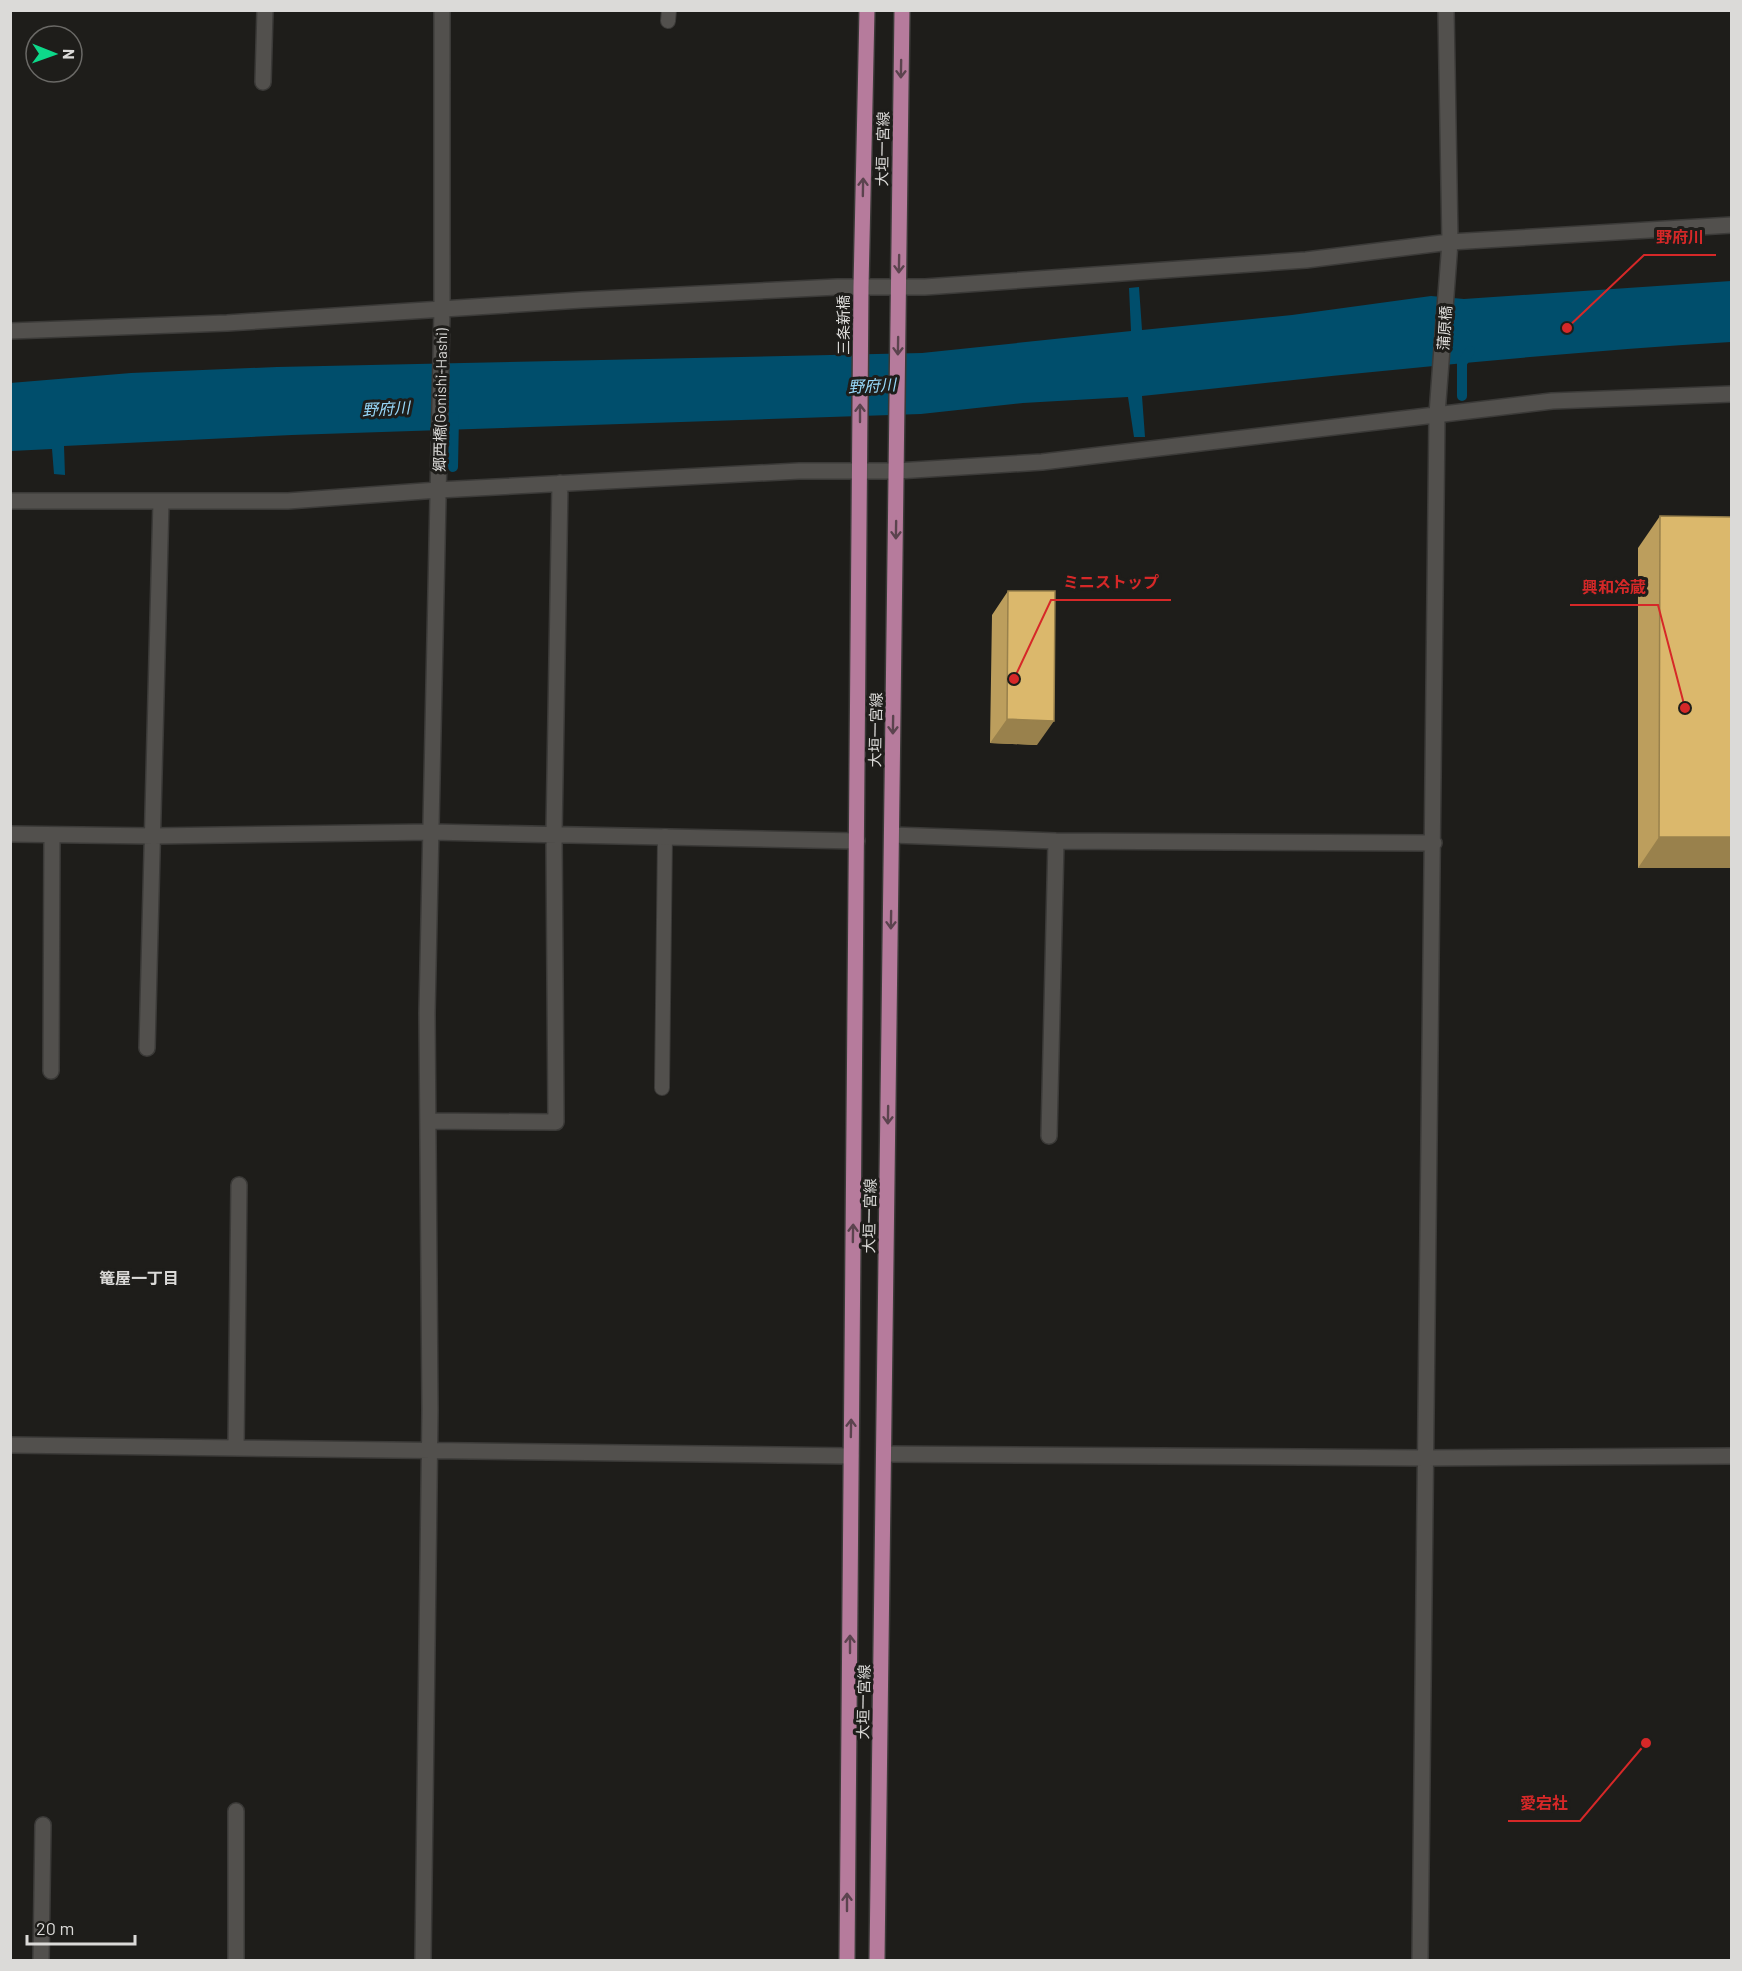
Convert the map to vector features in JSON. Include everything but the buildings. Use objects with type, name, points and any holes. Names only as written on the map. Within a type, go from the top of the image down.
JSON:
[{"type":"main road","name":"大垣一宮線","points":[[861,287],[867,10]]},
{"type":"main road","name":"大垣一宮線","points":[[899,287],[902,10]]},
{"type":"main road","name":"三条新橋","points":[[860,472],[861,287]]},
{"type":"main road","points":[[897,471],[899,287]]},
{"type":"main road","name":"大垣一宮線","points":[[877,1960],[897,471]]},
{"type":"main road","name":"大垣一宮線","points":[[847,1960],[860,472]]},
{"type":"street","points":[[263,82],[265,10]]},
{"type":"street","name":"郷西橋(Gonishi-Hashi)","points":[[423,1960],[429,1450],[427,1013],[442,310],[442,10]]},
{"type":"street","name":"蒲原橋","points":[[1420,1960],[1437,414],[1450,242],[1446,10]]},
{"type":"street","points":[[10,331],[227,323],[581,300],[1063,278],[1306,260],[1450,242],[1731,225]]},
{"type":"street","points":[[10,501],[288,501],[560,483],[799,471],[897,471],[1042,462],[1552,401],[1731,394]]},
{"type":"street","points":[[428,1121],[556,1122],[554,834],[560,483]]},
{"type":"street","points":[[147,1048],[161,501]]},
{"type":"street","points":[[10,834],[154,836],[431,832],[856,841]]},
{"type":"street","points":[[51,1071],[52,835]]},
{"type":"street","points":[[892,835],[1056,841],[1434,843]]},
{"type":"street","points":[[1048,1137],[1056,841]]},
{"type":"street","points":[[236,1448],[239,1185]]},
{"type":"street","points":[[10,1445],[851,1456]]},
{"type":"street","points":[[884,1454],[1425,1458],[1731,1456]]},
{"type":"street","points":[[236,1811],[236,1960]]},
{"type":"street","points":[[41,1960],[43,1825]]},
{"type":"lane","points":[[662,1088],[665,836]]},
{"type":"water","points":[[1731,281],[1731,342],[1510,359],[1142,396],[1145,437],[1134,437],[1128,397],[1023,403],[921,414],[292,435],[64,446],[65,475],[54,474],[52,449],[11,451],[10,383],[131,373],[277,367],[922,353],[1131,331],[1129,288],[1139,287],[1142,330],[1292,315],[1431,296],[1464,299]]},
{"type":"waterway","points":[[1462,396],[1462,363],[1470,351]]},
{"type":"waterway","points":[[453,467],[454,417]]},
{"type":"place","name":"野府川","points":[[1567,328]]},
{"type":"place","name":"ミニストップ","points":[[1014,679]]},
{"type":"place","name":"興和冷蔵","points":[[1685,708]]},
{"type":"place","name":"愛宕社","points":[[1646,1743]]},
{"type":"district","name":"篭屋一丁目","points":[[139,1277]]}]
